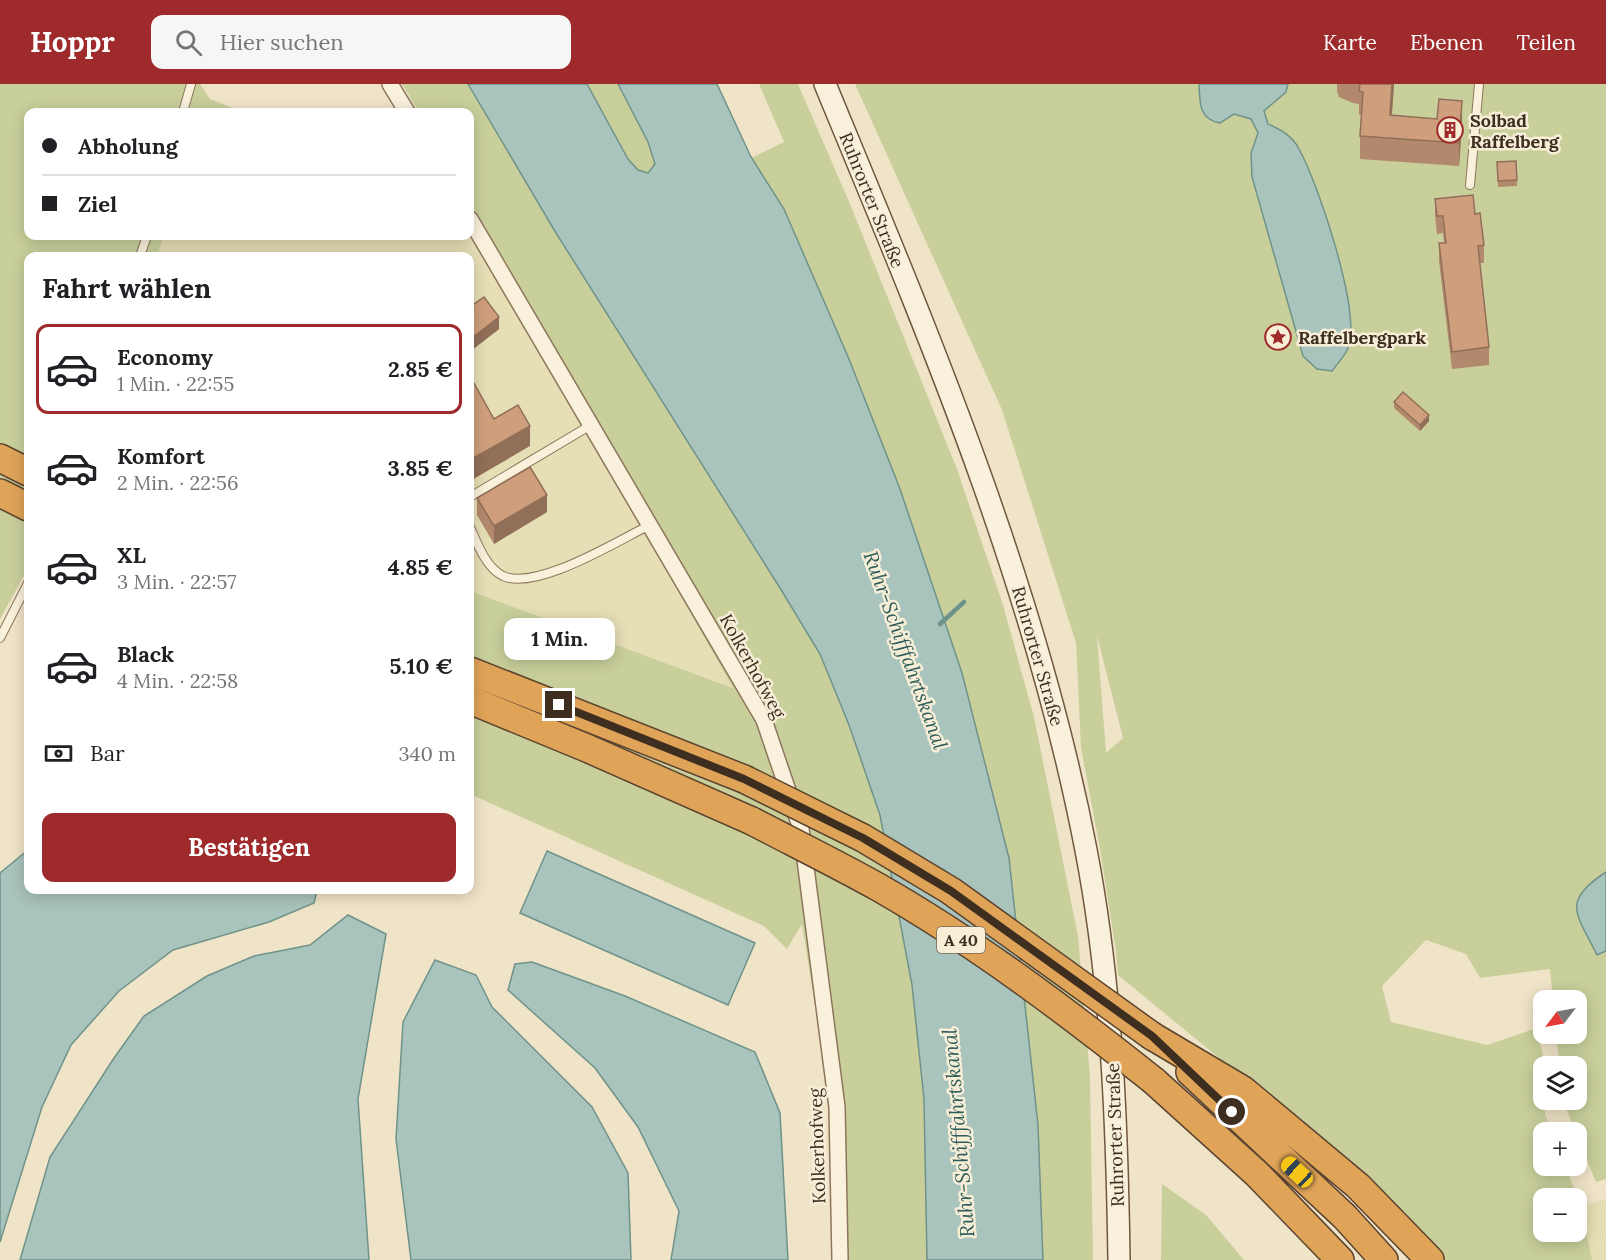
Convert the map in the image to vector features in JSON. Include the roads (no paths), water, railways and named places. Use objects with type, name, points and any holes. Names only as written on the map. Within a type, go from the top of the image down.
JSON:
[{"type":"highway","points":[[0,458],[24,470]]},
{"type":"highway","points":[[0,493],[24,505]]},
{"type":"highway","name":"A 40","points":[[474,673],[744,779],[863,838],[951,891],[1152,1036],[1346,1217],[1384,1260]]},
{"type":"highway","name":"A 40","points":[[474,702],[753,821],[878,888],[948,931],[1016,976],[1154,1082],[1257,1174],[1340,1260]]},
{"type":"highway","points":[[1152,1036],[1244,1090],[1358,1186],[1430,1260]]},
{"type":"main road","name":"Ruhrorter Straße","points":[[825,84],[980,473],[996,516],[1045,672],[1086,852],[1102,954],[1112,1042],[1119,1260]]},
{"type":"street","points":[[390,84],[405,108]]},
{"type":"street","name":"Kolkerhofweg","points":[[474,226],[764,720],[801,830],[837,1107],[840,1260]]},
{"type":"lane","points":[[184,108],[191,84]]},
{"type":"lane","points":[[1470,185],[1479,84]]},
{"type":"lane","points":[[474,495],[591,425]]},
{"type":"lane","points":[[474,536],[491,567],[504,576],[523,579],[546,576],[650,525]]},
{"type":"lane","points":[[0,638],[24,591]]},
{"type":"water","name":"Ruhr-Schifffahrtskanal","points":[[468,84],[587,84],[628,159],[638,170],[648,173],[655,164],[648,142],[618,84],[717,84],[751,157],[784,209],[849,359],[900,489],[962,673],[1009,858],[1038,1125],[1043,1260],[927,1260],[924,1099],[912,985],[880,815],[849,725],[820,654],[556,233]]},
{"type":"water","points":[[1199,84],[1288,84],[1286,92],[1264,111],[1268,124],[1290,137],[1299,149],[1317,190],[1336,248],[1344,279],[1351,331],[1347,351],[1332,371],[1317,369],[1303,356],[1252,177],[1251,153],[1258,133],[1251,119],[1234,114],[1220,123],[1208,118],[1202,109]]},
{"type":"water","points":[[547,851],[755,943],[728,1005],[520,913]]},
{"type":"water","points":[[24,853],[24,894],[316,894],[314,903],[269,922],[173,950],[119,991],[71,1045],[42,1107],[0,1242],[0,873]]},
{"type":"water","points":[[1606,872],[1606,951],[1597,955],[1579,919],[1577,909],[1582,892]]},
{"type":"water","points":[[348,915],[386,934],[358,1099],[369,1260],[20,1260],[50,1157],[144,1016],[207,976],[254,956],[310,945]]},
{"type":"water","points":[[435,960],[476,975],[492,1007],[592,1107],[628,1173],[631,1260],[411,1260],[396,1139],[403,1022]]},
{"type":"water","points":[[532,962],[625,996],[755,1052],[780,1113],[788,1260],[671,1260],[679,1211],[638,1127],[595,1068],[508,990],[515,964]]},
{"type":"waterway","points":[[940,624],[964,602]]},
{"type":"place","name":"Solbad Raffelberg","points":[[1450,130]]},
{"type":"place","name":"Raffelbergpark","points":[[1278,337]]}]
